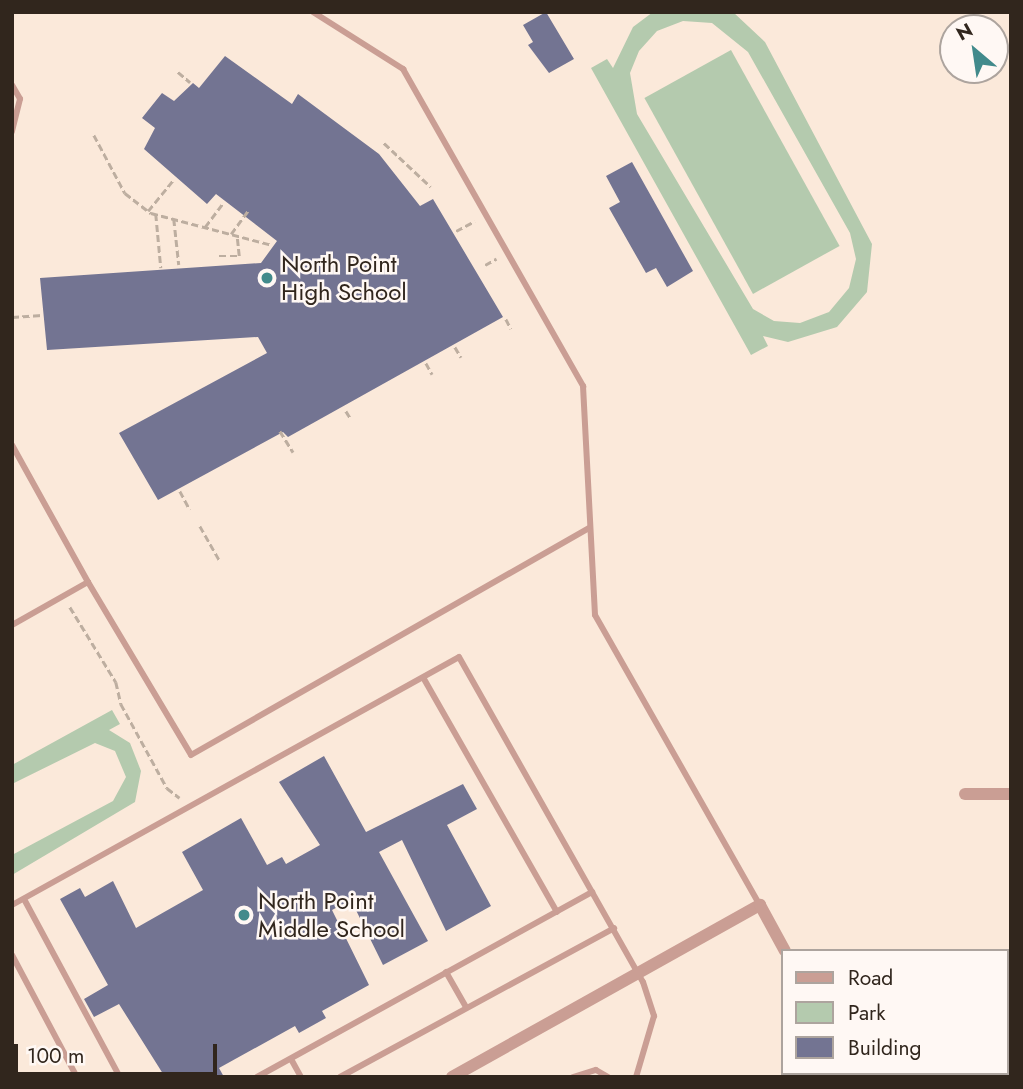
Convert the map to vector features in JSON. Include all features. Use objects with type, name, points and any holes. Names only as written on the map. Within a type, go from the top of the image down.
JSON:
[{"type":"street","points":[[965,794],[1011,794]]},
{"type":"street","points":[[452,1077],[760,905],[784,949]]},
{"type":"lane","points":[[313,12],[403,69],[583,386],[595,615],[760,905]]},
{"type":"lane","points":[[12,85],[20,99],[12,132]]},
{"type":"lane","points":[[12,445],[88,582],[191,755],[589,528]]},
{"type":"lane","points":[[12,625],[88,582]]},
{"type":"lane","points":[[12,905],[424,679],[459,657],[638,972],[654,1016],[636,1077]]},
{"type":"lane","points":[[424,679],[556,912]]},
{"type":"lane","points":[[257,1077],[592,892]]},
{"type":"lane","points":[[24,899],[120,1077]]},
{"type":"lane","points":[[340,1077],[614,928]]},
{"type":"lane","points":[[12,956],[77,1077]]},
{"type":"lane","points":[[446,972],[466,1007]]},
{"type":"lane","points":[[290,1059],[301,1077]]},
{"type":"lane","points":[[573,1077],[596,1070],[608,1077]]},
{"type":"path","points":[[178,72],[190,82]]},
{"type":"path","points":[[94,135],[125,193],[148,211],[272,245]]},
{"type":"path","points":[[384,143],[431,187]]},
{"type":"path","points":[[148,211],[174,179]]},
{"type":"path","points":[[205,227],[223,203]]},
{"type":"path","points":[[231,234],[249,209]]},
{"type":"path","points":[[156,214],[161,268]]},
{"type":"path","points":[[174,219],[179,265]]},
{"type":"path","points":[[456,231],[475,221]]},
{"type":"path","points":[[219,256],[239,256],[237,236]]},
{"type":"path","points":[[485,265],[496,259]]},
{"type":"path","points":[[12,317],[42,315]]},
{"type":"path","points":[[506,319],[511,329]]},
{"type":"path","points":[[455,347],[461,357]]},
{"type":"path","points":[[426,363],[432,374]]},
{"type":"path","points":[[346,411],[351,419]]},
{"type":"path","points":[[280,431],[293,452]]},
{"type":"path","points":[[180,491],[190,510]]},
{"type":"path","points":[[200,526],[220,561]]},
{"type":"path","points":[[70,607],[116,682],[121,704],[167,788],[180,798]]},
{"type":"green space","points":[[653,12],[733,12],[765,42],[872,244],[867,292],[837,327],[788,342],[763,336],[768,346],[751,355],[591,68],[607,59],[613,68],[633,27]],"holes":[[[683,21],[712,23],[748,52],[850,233],[856,259],[849,288],[829,312],[800,323],[774,321],[753,309],[637,114],[630,73],[639,51],[657,31]]]},
{"type":"green space","points":[[731,50],[840,246],[753,294],[644,98]]},
{"type":"green space","points":[[112,710],[120,724],[109,730],[130,743],[141,771],[135,802],[12,875],[12,855],[113,801],[126,777],[115,751],[95,743],[12,784],[12,765]]},
{"type":"building","points":[[546,12],[574,59],[549,73],[528,45],[533,42],[523,25]]},
{"type":"building","name":"North Point High School","points":[[225,56],[292,104],[298,94],[379,154],[420,206],[433,199],[503,317],[288,437],[283,432],[158,500],[119,433],[267,353],[258,337],[47,350],[40,278],[261,263],[277,241],[216,194],[207,204],[144,149],[155,128],[142,118],[162,93],[174,101],[193,83],[199,88]]},
{"type":"building","points":[[632,162],[693,271],[667,287],[656,268],[646,273],[609,208],[620,202],[606,176]]},
{"type":"building","name":"North Point Middle School","points":[[324,756],[366,832],[463,784],[477,809],[447,825],[491,906],[446,931],[402,840],[379,852],[428,941],[383,965],[351,900],[332,910],[369,985],[322,1011],[326,1018],[299,1033],[295,1026],[219,1068],[224,1077],[165,1077],[119,1004],[94,1017],[84,999],[108,985],[60,899],[80,888],[85,897],[113,881],[136,928],[203,890],[182,852],[241,818],[267,865],[282,857],[286,864],[320,845],[279,782]]},
{"type":"place","name":"North Point High School","points":[[267,278]]},
{"type":"place","name":"North Point Middle School","points":[[244,915]]}]
